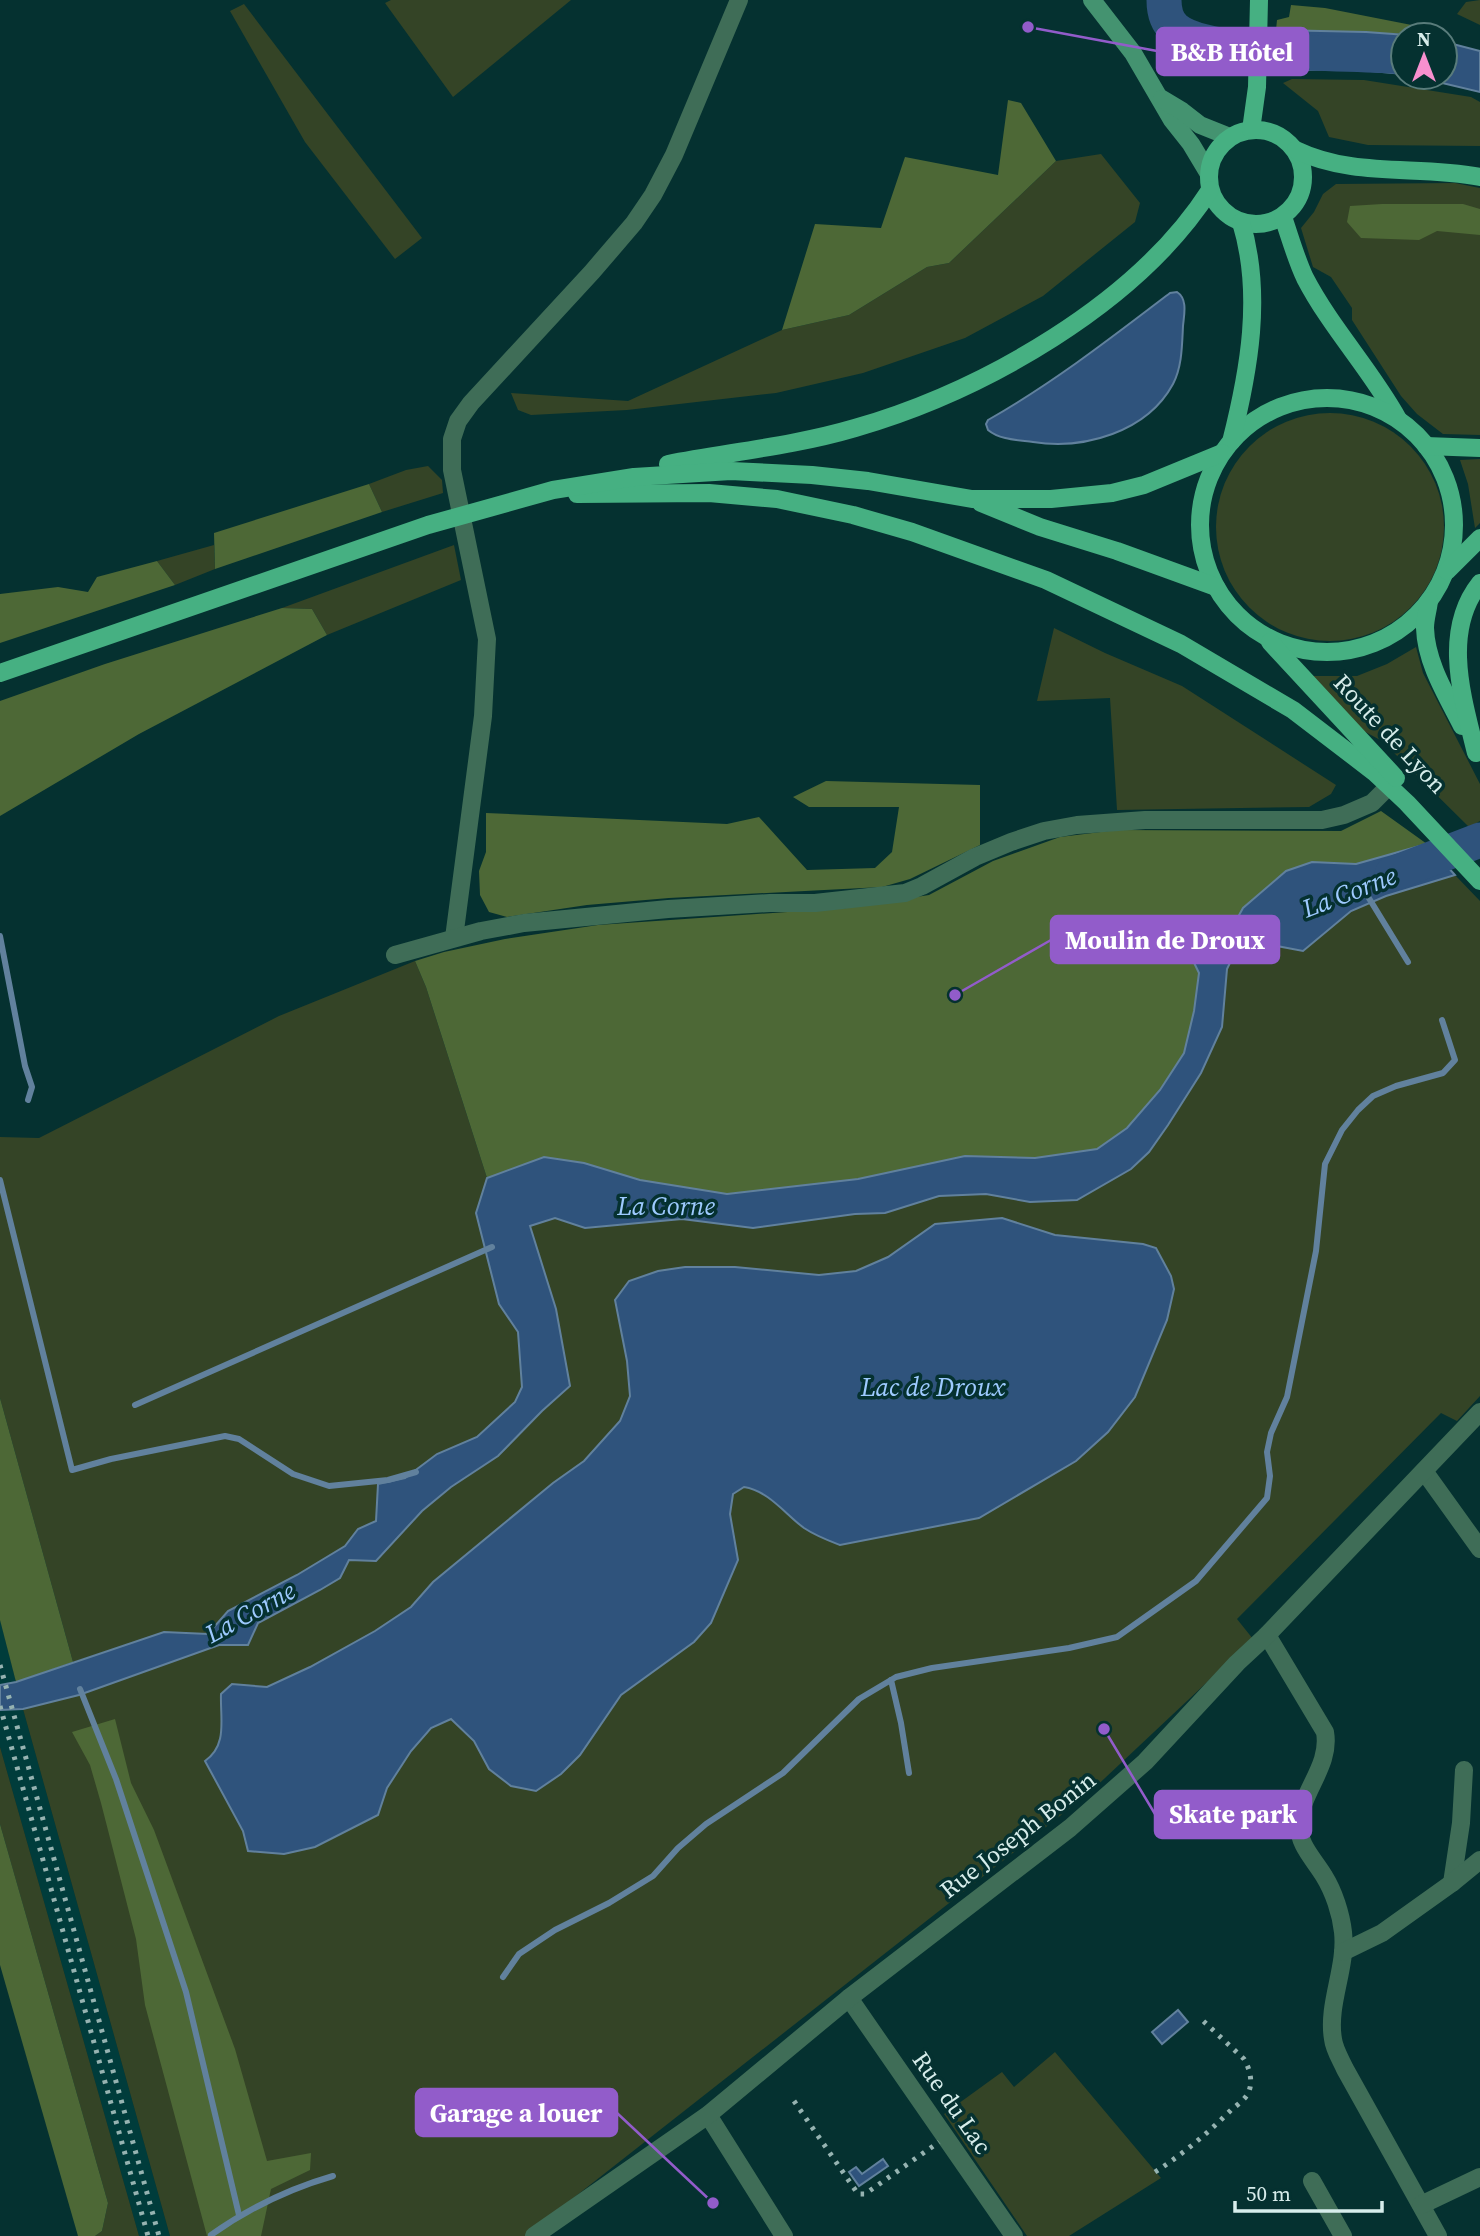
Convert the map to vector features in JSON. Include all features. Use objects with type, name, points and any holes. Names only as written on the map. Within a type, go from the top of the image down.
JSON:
[{"type":"main road","points":[[1092,0],[1133,53],[1172,120],[1191,144],[1210,182],[1217,204],[1227,215],[1255,225],[1283,217],[1292,209],[1299,198],[1304,174],[1296,150]]},
{"type":"main road","points":[[1259,0],[1259,131]]},
{"type":"main road","points":[[1162,99],[1200,125],[1230,137],[1259,131],[1288,142],[1296,150],[1312,158],[1373,169],[1436,171],[1480,177]]},
{"type":"main road","points":[[610,480],[660,465],[777,446],[855,428],[908,411],[958,389],[1057,336],[1143,269],[1186,225],[1210,182],[1215,153],[1230,137]]},
{"type":"main road","points":[[1283,217],[1310,286],[1384,394],[1398,419]]},
{"type":"main road","points":[[0,673],[428,525],[553,490],[610,480],[701,471],[759,471],[868,481],[972,499],[1051,499],[1112,493],[1144,485],[1226,447],[1250,424],[1272,410],[1323,398],[1349,400],[1374,407],[1398,419],[1426,446],[1441,469],[1450,494],[1454,521],[1452,548],[1444,574],[1429,601],[1411,620],[1389,635],[1365,646],[1339,651],[1313,651],[1287,645],[1263,635],[1237,614],[1216,587],[1205,561],[1200,533],[1201,505],[1209,478],[1226,447],[1250,358],[1251,265],[1241,222]]},
{"type":"main road","points":[[1426,446],[1480,448]]},
{"type":"main road","points":[[553,490],[582,495],[709,493],[777,499],[853,515],[958,547],[1083,596],[1216,664],[1293,710],[1356,756],[1389,786],[1480,881]]},
{"type":"main road","points":[[972,499],[1040,527],[1117,551],[1216,587]]},
{"type":"main road","points":[[1444,574],[1480,538]]},
{"type":"main road","points":[[1478,757],[1465,706],[1458,647],[1461,619],[1480,583]]},
{"type":"main road","name":"Route de Lyon","points":[[1429,601],[1425,628],[1427,647],[1442,686],[1478,757]]},
{"type":"main road","name":"Route de Lyon","points":[[1263,635],[1480,867]]},
{"type":"street","points":[[454,938],[482,727],[486,639],[452,470],[452,439],[458,421],[471,403],[592,271],[634,223],[653,195],[674,155],[739,0]]},
{"type":"street","points":[[395,956],[454,938],[513,925],[561,919],[708,906],[815,903],[905,893],[975,857],[1044,831],[1108,821],[1322,820],[1344,815],[1372,803],[1389,786]]},
{"type":"street","name":"Rue Joseph Bonin","points":[[534,2236],[708,2115],[849,1998],[1112,1793],[1180,1726],[1237,1663],[1267,1636],[1480,1412]]},
{"type":"street","points":[[1424,1471],[1480,1549]]},
{"type":"street","points":[[1267,1636],[1325,1732],[1328,1746],[1301,1810],[1299,1826],[1303,1846],[1325,1878],[1335,1901],[1343,1932],[1343,1952],[1333,2015],[1333,2041],[1345,2069],[1438,2236]]},
{"type":"street","points":[[1452,1883],[1461,1823],[1464,1770]]},
{"type":"street","points":[[1343,1952],[1382,1933],[1480,1860]]},
{"type":"street","name":"Rue du Lac","points":[[849,1998],[1014,2236]]},
{"type":"street","points":[[708,2115],[784,2236]]},
{"type":"street","points":[[1421,2205],[1480,2177]]},
{"type":"street","points":[[1312,2181],[1343,2236]]},
{"type":"shaded area","points":[[0,1620],[16,1682],[0,1685]]},
{"type":"shaded area","points":[[23,1709],[170,2236],[139,2236],[0,1747],[0,1710]]},
{"type":"green space","points":[[391,0],[571,0],[453,97],[385,3]]},
{"type":"green space","points":[[1480,0],[1480,25],[1457,14],[1466,2]]},
{"type":"green space","points":[[244,4],[422,238],[395,259],[305,142],[230,11]]},
{"type":"green space","points":[[1291,5],[1325,8],[1391,21],[1389,21],[1389,33],[1276,30],[1277,20],[1289,17]]},
{"type":"green space","points":[[1292,79],[1364,80],[1389,84],[1389,91],[1433,91],[1471,97],[1480,102],[1480,146],[1368,145],[1329,137],[1318,111],[1283,83]]},
{"type":"green space","points":[[1008,100],[1021,103],[1056,161],[949,263],[927,267],[849,315],[782,330],[815,224],[881,228],[905,157],[998,175]]},
{"type":"green space","points":[[1101,154],[1140,203],[1135,222],[1043,296],[965,338],[863,373],[776,393],[627,410],[531,415],[518,410],[511,393],[628,401],[782,330],[849,315],[927,267],[949,263],[1056,161]]},
{"type":"green space","points":[[1455,183],[1480,188],[1480,435],[1443,434],[1417,414],[1401,396],[1352,320],[1352,308],[1331,277],[1313,267],[1301,228],[1314,212],[1323,194],[1336,184]]},
{"type":"green space","points":[[1463,204],[1480,209],[1480,235],[1437,231],[1419,240],[1361,238],[1347,222],[1350,206]]},
{"type":"green space","points":[[1319,413],[1341,413],[1374,421],[1411,446],[1436,483],[1444,527],[1436,571],[1411,608],[1374,633],[1341,641],[1319,641],[1276,628],[1242,600],[1224,571],[1216,538],[1216,516],[1229,473],[1257,439],[1286,421]]},
{"type":"green space","points":[[1480,459],[1480,523],[1475,528],[1468,484],[1460,460]]},
{"type":"green space","points":[[428,466],[442,480],[443,493],[382,512],[369,484],[406,470]]},
{"type":"green space","points":[[369,484],[382,512],[215,569],[214,533]]},
{"type":"green space","points":[[214,545],[215,569],[175,585],[157,561]]},
{"type":"green space","points":[[454,545],[461,580],[327,635],[312,609],[282,608]]},
{"type":"green space","points":[[157,561],[175,585],[0,643],[0,594],[58,587],[88,592],[97,577]]},
{"type":"green space","points":[[282,608],[312,609],[327,635],[139,734],[0,816],[0,701],[105,664]]},
{"type":"green space","points":[[1054,628],[1182,686],[1336,785],[1331,794],[1309,807],[1117,810],[1110,698],[1037,701]]},
{"type":"green space","points":[[1416,647],[1423,673],[1480,784],[1480,821],[1469,827],[1382,741],[1360,729],[1312,676],[1357,676],[1387,664]]},
{"type":"green space","points":[[826,781],[980,785],[980,845],[910,879],[882,887],[669,898],[587,905],[507,917],[489,912],[480,895],[479,871],[486,852],[486,813],[727,824],[759,817],[807,870],[875,868],[892,852],[899,807],[809,807],[793,797]]},
{"type":"green space","points":[[1381,811],[1427,844],[1356,864],[1312,862],[1243,908],[1233,926],[1190,923],[1182,938],[1199,973],[1185,1053],[1160,1090],[1127,1128],[1097,1149],[1035,1158],[965,1156],[858,1179],[727,1194],[640,1180],[584,1163],[544,1157],[487,1178],[426,987],[415,961],[505,939],[598,925],[846,908],[929,895],[993,861],[1060,837],[1117,830],[1341,831]]},
{"type":"green space","points":[[1455,875],[1480,901],[1480,1396],[1457,1421],[1441,1413],[1237,1619],[1253,1639],[1088,1794],[525,2236],[170,2236],[23,1709],[79,1695],[219,1645],[248,1645],[258,1623],[340,1578],[349,1560],[376,1560],[422,1511],[451,1487],[498,1456],[570,1386],[556,1309],[530,1226],[555,1218],[585,1228],[682,1219],[753,1228],[855,1214],[885,1213],[939,1196],[986,1194],[1030,1202],[1168,1125],[1201,1073],[1222,1027],[1227,969],[1239,944],[1267,935],[1303,951],[1351,911],[1386,896]]},
{"type":"green space","points":[[415,961],[426,987],[487,1178],[476,1213],[499,1304],[518,1332],[522,1387],[515,1402],[477,1437],[437,1454],[405,1478],[379,1484],[376,1521],[358,1529],[345,1546],[228,1611],[208,1634],[164,1632],[73,1662],[0,1398],[0,1137],[39,1138],[279,1016]]},
{"type":"green space","points":[[0,1398],[73,1662],[16,1682],[0,1620]]},
{"type":"green space","points":[[115,1719],[131,1783],[154,1830],[235,2049],[267,2161],[311,2153],[310,2170],[271,2189],[261,2236],[207,2236],[145,2005],[136,1939],[101,1803],[90,1765],[72,1732]]},
{"type":"green space","points":[[0,1747],[139,2236],[95,2236],[102,2231],[108,2203],[0,1824]]},
{"type":"green space","points":[[0,1824],[108,2203],[102,2231],[95,2236],[78,2236],[0,1965]]},
{"type":"green space","points":[[1055,2052],[1161,2178],[1069,2236],[1027,2236],[944,2114],[1002,2072],[1014,2087]]},
{"type":"water","points":[[1150,0],[1174,0],[1177,17],[1164,38],[1155,26]]},
{"type":"water","points":[[1187,25],[1207,32],[1242,34],[1241,65],[1208,60],[1176,47]]},
{"type":"water","points":[[1276,30],[1389,34],[1389,73],[1349,69],[1292,70],[1274,66]]},
{"type":"water","points":[[1459,46],[1480,51],[1480,92],[1459,87]]},
{"type":"water","points":[[1177,292],[1183,299],[1184,308],[1178,371],[1162,401],[1131,426],[1093,440],[1053,444],[1015,440],[998,436],[988,430],[988,420],[1059,375],[1170,293]]},
{"type":"water","points":[[1427,844],[1455,875],[1386,896],[1351,911],[1303,951],[1277,946],[1267,935],[1239,944],[1227,969],[1222,1027],[1201,1073],[1149,1152],[1131,1169],[1077,1200],[1030,1202],[986,1194],[939,1196],[885,1213],[855,1214],[753,1228],[682,1219],[585,1228],[555,1218],[530,1226],[556,1309],[570,1386],[498,1456],[451,1487],[422,1511],[376,1561],[349,1560],[340,1578],[258,1623],[248,1645],[219,1645],[79,1695],[23,1709],[0,1710],[0,1685],[164,1632],[208,1634],[228,1611],[345,1546],[358,1529],[376,1521],[378,1484],[405,1478],[437,1454],[477,1437],[515,1402],[522,1387],[518,1332],[499,1304],[476,1213],[487,1178],[544,1157],[584,1163],[640,1180],[727,1194],[858,1179],[965,1156],[1035,1158],[1097,1149],[1127,1128],[1160,1090],[1184,1053],[1199,973],[1182,938],[1190,922],[1233,926],[1243,908],[1286,871],[1312,862],[1356,864]]},
{"type":"water","name":"Lac de Droux","points":[[1002,1218],[1055,1235],[1143,1244],[1156,1248],[1171,1276],[1174,1289],[1167,1320],[1135,1397],[1108,1432],[1076,1461],[979,1518],[840,1545],[808,1531],[769,1498],[744,1487],[733,1494],[730,1514],[738,1560],[711,1623],[694,1642],[621,1695],[580,1755],[561,1774],[536,1791],[511,1786],[489,1769],[474,1741],[451,1719],[431,1728],[411,1751],[387,1788],[378,1815],[315,1847],[284,1854],[248,1851],[243,1831],[205,1761],[212,1755],[220,1739],[221,1694],[232,1684],[267,1687],[375,1631],[411,1607],[433,1582],[553,1483],[584,1461],[620,1421],[630,1396],[627,1361],[615,1300],[629,1281],[658,1271],[685,1267],[735,1267],[819,1275],[856,1271],[888,1257],[935,1224]]},
{"type":"water","points":[[1178,2010],[1188,2022],[1162,2044],[1152,2032]]},
{"type":"water","points":[[883,2159],[888,2166],[859,2186],[849,2172],[856,2167],[862,2174]]},
{"type":"waterway","points":[[1164,0],[1166,16],[1170,23],[1175,29],[1192,38],[1249,49],[1389,56]]},
{"type":"waterway","name":"La Corne","points":[[1392,874],[1480,840]]},
{"type":"waterway","points":[[1367,895],[1408,962]]},
{"type":"waterway","points":[[0,936],[25,1066],[32,1087],[28,1100]]},
{"type":"waterway","points":[[503,1977],[519,1954],[555,1930],[609,1903],[653,1876],[678,1848],[706,1824],[783,1773],[859,1699],[896,1677],[932,1668],[1069,1648],[1117,1637],[1196,1581],[1267,1498],[1270,1476],[1267,1452],[1271,1433],[1287,1397],[1316,1251],[1325,1164],[1342,1130],[1373,1096],[1396,1086],[1443,1073],[1455,1060],[1442,1020]]},
{"type":"waterway","points":[[0,1180],[72,1470],[111,1459],[225,1436],[239,1439],[293,1474],[329,1486],[388,1480],[416,1472]]},
{"type":"waterway","points":[[135,1405],[492,1247]]},
{"type":"waterway","points":[[891,1680],[909,1773]]},
{"type":"waterway","points":[[80,1689],[116,1779],[186,1992],[239,2215]]},
{"type":"waterway","points":[[211,2235],[269,2200],[333,2176]]},
{"type":"railway","points":[[0,1665],[159,2236]]},
{"type":"railway","points":[[0,1706],[148,2236]]},
{"type":"railway","points":[[1155,2172],[1204,2135],[1242,2101],[1249,2091],[1250,2077],[1244,2059],[1199,2017]]},
{"type":"railway","points":[[794,2101],[858,2194],[865,2194],[939,2142]]},
{"type":"place","name":"B&B Hôtel","points":[[1028,27]]},
{"type":"place","name":"Moulin de Droux","points":[[955,995]]},
{"type":"place","name":"Skate park","points":[[1104,1729]]},
{"type":"place","name":"Garage a louer","points":[[713,2203]]}]
